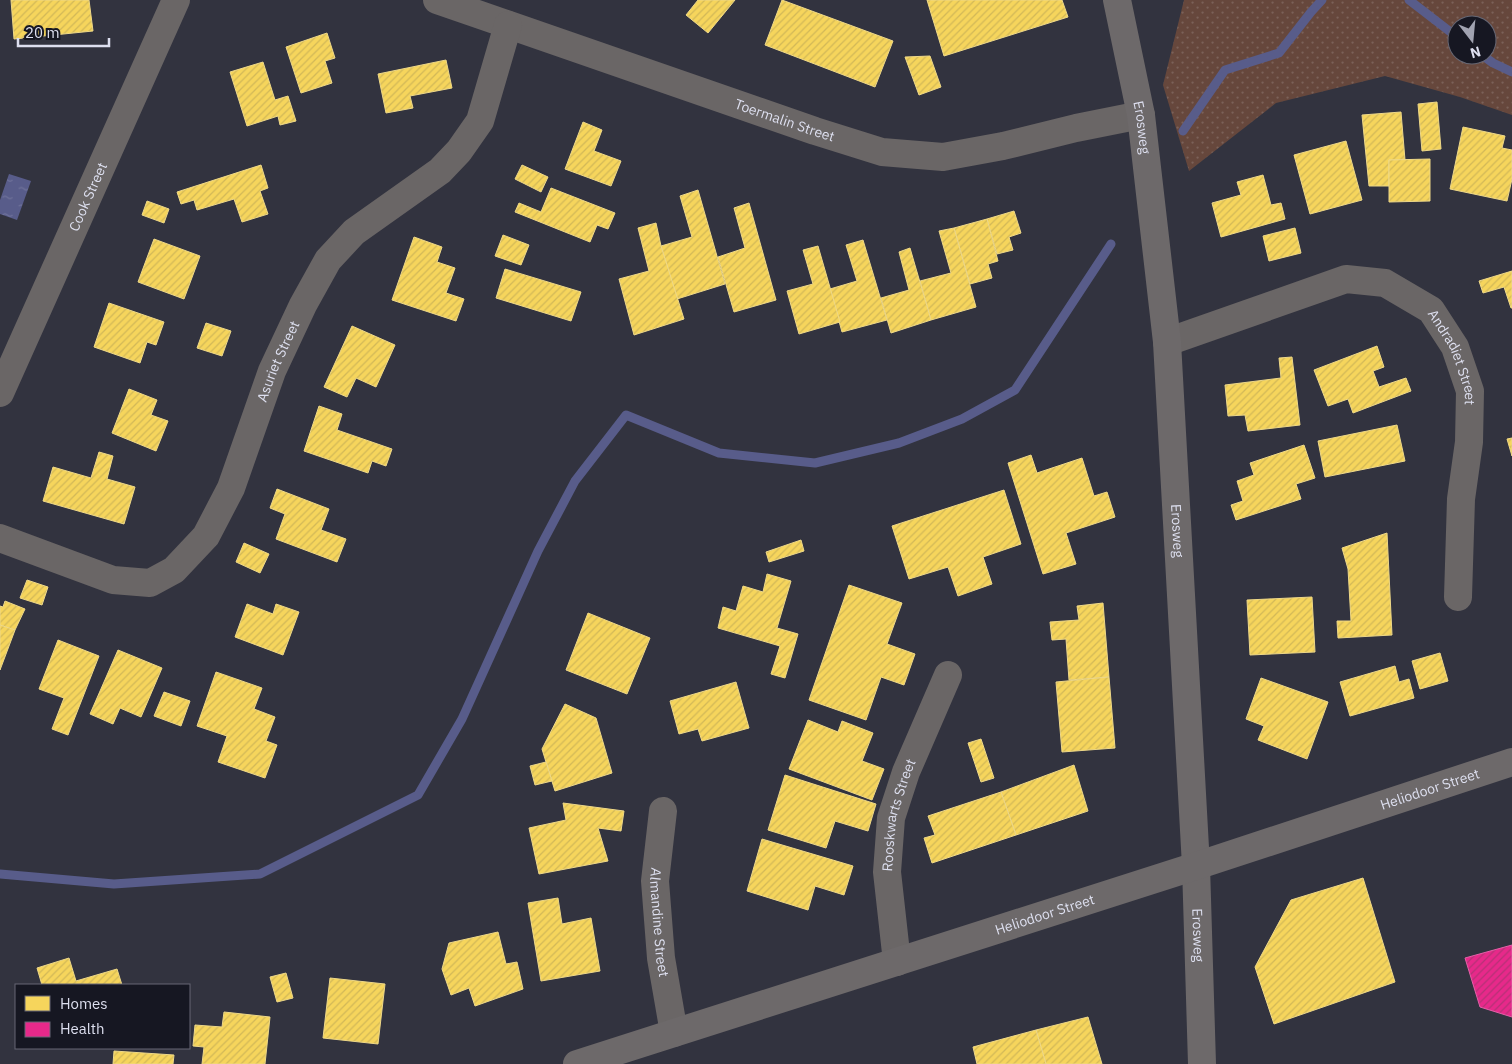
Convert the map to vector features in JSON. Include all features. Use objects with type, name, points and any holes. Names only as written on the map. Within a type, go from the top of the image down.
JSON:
[{"type":"street","name":"Cook Street","points":[[0,393],[176,0]]},
{"type":"street","name":"Toermalin Street","points":[[437,0],[815,131],[882,152],[943,157],[1003,146],[1076,128],[1141,115]]},
{"type":"street","name":"Erosweg","points":[[1117,0],[1141,115],[1167,342],[1196,866],[1202,1064]]},
{"type":"street","name":"Asuriet Street","points":[[0,538],[113,580],[150,583],[174,570],[206,536],[231,488],[272,371],[303,305],[328,260],[354,232],[440,171],[459,152],[480,121],[508,25]]},
{"type":"street","name":"Andradiet Street","points":[[1167,342],[1346,279],[1385,283],[1431,310],[1455,347],[1470,391],[1469,442],[1461,499],[1458,597]]},
{"type":"street","name":"Rooskwarts Street","points":[[897,962],[887,872],[891,818],[906,772],[948,676]]},
{"type":"street","name":"Heliodoor Street","points":[[577,1064],[1196,866],[1512,762]]},
{"type":"street","name":"Almandine Street","points":[[664,811],[655,880],[661,958],[674,1033]]},
{"type":"shaded area","points":[[1184,0],[1512,0],[1512,115],[1460,97],[1385,76],[1276,103],[1189,171],[1163,85]]},
{"type":"water","points":[[9,174],[31,181],[17,220],[0,214],[0,200]]},
{"type":"building: Homes","points":[[11,0],[89,0],[93,31],[14,39]]},
{"type":"building: Homes","points":[[698,0],[735,0],[708,33],[686,15]]},
{"type":"building: Homes","points":[[782,0],[893,41],[875,87],[765,45]]},
{"type":"building: Homes","points":[[927,0],[1062,0],[1068,17],[944,56]]},
{"type":"building: Homes","points":[[327,33],[335,58],[325,61],[332,83],[301,93],[286,47]]},
{"type":"building: Homes","points":[[930,56],[941,87],[919,95],[905,57]]},
{"type":"building: Homes","points":[[446,60],[452,88],[410,96],[413,108],[386,113],[378,74]]},
{"type":"building: Homes","points":[[263,62],[275,100],[288,96],[296,121],[280,125],[278,116],[247,126],[230,72]]},
{"type":"building: Homes","points":[[1437,102],[1441,149],[1422,151],[1418,104]]},
{"type":"building: Homes","points":[[1401,112],[1405,160],[1389,160],[1389,186],[1369,186],[1362,115]]},
{"type":"building: Homes","points":[[583,122],[602,130],[594,151],[621,161],[611,186],[565,169]]},
{"type":"building: Homes","points":[[1463,127],[1505,136],[1502,148],[1512,150],[1512,179],[1507,201],[1450,189]]},
{"type":"building: Homes","points":[[1346,141],[1362,200],[1310,214],[1294,155]]},
{"type":"building: Homes","points":[[1430,159],[1430,201],[1389,202],[1389,160]]},
{"type":"building: Homes","points":[[261,165],[268,188],[260,191],[268,214],[242,222],[234,199],[197,210],[194,200],[181,204],[177,192]]},
{"type":"building: Homes","points":[[522,165],[548,177],[541,192],[515,179]]},
{"type":"building: Homes","points":[[1263,175],[1271,205],[1281,203],[1285,219],[1221,237],[1212,203],[1241,195],[1237,182]]},
{"type":"building: Homes","points":[[551,188],[615,213],[608,229],[597,225],[590,242],[515,212],[519,203],[541,212]]},
{"type":"building: Homes","points":[[698,190],[725,284],[677,299],[661,246],[692,237],[680,196]]},
{"type":"building: Homes","points":[[147,201],[169,209],[164,223],[142,215]]},
{"type":"building: Homes","points":[[749,203],[776,300],[734,312],[718,257],[745,248],[734,208]]},
{"type":"building: Homes","points":[[1014,211],[1021,233],[1009,237],[1013,250],[997,254],[987,219]]},
{"type":"building: Homes","points":[[987,219],[998,261],[988,264],[992,278],[970,284],[954,228]]},
{"type":"building: Homes","points":[[656,223],[661,246],[684,319],[634,335],[619,279],[649,271],[638,228]]},
{"type":"building: Homes","points":[[954,228],[976,307],[931,320],[920,281],[951,273],[939,231]]},
{"type":"building: Homes","points":[[1295,228],[1301,253],[1269,261],[1263,236]]},
{"type":"building: Homes","points":[[503,235],[529,245],[521,265],[495,256]]},
{"type":"building: Homes","points":[[414,237],[442,247],[437,262],[455,268],[446,293],[464,299],[456,321],[392,300]]},
{"type":"building: Homes","points":[[154,239],[200,256],[184,299],[138,282]]},
{"type":"building: Homes","points":[[863,240],[887,320],[842,332],[830,289],[857,281],[846,245]]},
{"type":"building: Homes","points":[[818,246],[840,322],[799,334],[787,291],[813,284],[803,250]]},
{"type":"building: Homes","points":[[910,248],[931,320],[891,333],[881,298],[909,290],[899,252]]},
{"type":"building: Homes","points":[[505,269],[581,292],[571,321],[496,298]]},
{"type":"building: Homes","points":[[1512,271],[1511,308],[1504,287],[1483,293],[1479,281]]},
{"type":"building: Homes","points":[[109,303],[164,322],[156,345],[147,342],[140,363],[94,347]]},
{"type":"building: Homes","points":[[206,323],[231,331],[222,356],[197,348]]},
{"type":"building: Homes","points":[[352,326],[395,345],[376,387],[356,378],[347,397],[324,387]]},
{"type":"building: Homes","points":[[1377,346],[1384,367],[1373,371],[1379,387],[1406,378],[1411,391],[1353,413],[1348,399],[1328,406],[1314,370]]},
{"type":"building: Homes","points":[[1292,357],[1300,425],[1248,431],[1245,415],[1228,416],[1225,385],[1281,378],[1279,358]]},
{"type":"building: Homes","points":[[129,389],[157,400],[151,415],[168,421],[156,451],[112,433]]},
{"type":"building: Homes","points":[[319,406],[342,414],[337,430],[392,449],[386,466],[372,461],[368,473],[304,451]]},
{"type":"building: Homes","points":[[1397,425],[1405,461],[1325,477],[1318,441]]},
{"type":"building: Homes","points":[[1512,438],[1512,456],[1507,439]]},
{"type":"building: Homes","points":[[1304,445],[1315,478],[1296,484],[1301,499],[1236,520],[1231,505],[1243,501],[1237,481],[1254,475],[1250,463]]},
{"type":"building: Homes","points":[[99,452],[113,456],[107,479],[135,487],[124,524],[43,501],[53,467],[91,478]]},
{"type":"building: Homes","points":[[1031,455],[1037,473],[1082,458],[1094,496],[1107,492],[1115,517],[1066,533],[1076,564],[1043,574],[1008,463]]},
{"type":"building: Homes","points":[[277,489],[329,509],[321,530],[346,539],[337,562],[276,539],[285,514],[270,508]]},
{"type":"building: Homes","points":[[1004,490],[1021,544],[983,557],[992,584],[958,596],[948,567],[909,579],[892,526]]},
{"type":"building: Homes","points":[[1387,533],[1392,635],[1338,638],[1337,621],[1351,621],[1348,569],[1342,548]]},
{"type":"building: Homes","points":[[801,540],[804,551],[769,562],[766,552]]},
{"type":"building: Homes","points":[[244,543],[269,554],[260,573],[236,562]]},
{"type":"building: Homes","points":[[767,574],[791,581],[777,628],[798,634],[785,678],[771,674],[780,646],[718,628],[723,607],[736,611],[743,586],[763,592]]},
{"type":"building: Homes","points":[[27,580],[48,587],[42,605],[20,598]]},
{"type":"building: Homes","points":[[849,585],[902,603],[887,644],[915,654],[904,685],[881,677],[866,720],[809,700]]},
{"type":"building: Homes","points":[[1312,597],[1315,652],[1250,655],[1247,600]]},
{"type":"building: Homes","points":[[5,601],[25,609],[15,630],[0,625],[0,606],[3,607]]},
{"type":"building: Homes","points":[[1103,603],[1109,677],[1069,680],[1066,639],[1052,640],[1050,622],[1079,620],[1077,606]]},
{"type":"building: Homes","points":[[247,604],[273,614],[276,604],[299,612],[283,655],[235,637]]},
{"type":"building: Homes","points":[[588,613],[650,638],[627,694],[566,670]]},
{"type":"building: Homes","points":[[0,625],[15,630],[0,670]]},
{"type":"building: Homes","points":[[58,640],[99,656],[68,735],[52,729],[64,698],[39,689]]},
{"type":"building: Homes","points":[[118,650],[162,668],[141,717],[120,708],[113,724],[90,714]]},
{"type":"building: Homes","points":[[1440,653],[1448,681],[1420,689],[1412,661]]},
{"type":"building: Homes","points":[[1395,666],[1399,682],[1409,679],[1414,698],[1350,716],[1340,682]]},
{"type":"building: Homes","points":[[216,672],[262,688],[254,709],[275,717],[266,741],[277,745],[265,778],[218,762],[227,736],[197,726]]},
{"type":"building: Homes","points":[[1109,677],[1115,748],[1062,752],[1056,682]]},
{"type":"building: Homes","points":[[1261,678],[1328,702],[1307,759],[1258,740],[1264,726],[1246,719]]},
{"type":"building: Homes","points":[[736,682],[749,728],[702,741],[698,729],[679,734],[670,701]]},
{"type":"building: Homes","points":[[164,692],[190,701],[181,726],[154,716]]},
{"type":"building: Homes","points":[[565,704],[596,718],[612,773],[555,791],[542,749]]},
{"type":"building: Homes","points":[[808,720],[838,732],[842,721],[873,733],[862,761],[884,769],[872,800],[789,769]]},
{"type":"building: Homes","points":[[981,739],[994,778],[981,782],[968,743]]},
{"type":"building: Homes","points":[[546,762],[552,781],[535,785],[530,766]]},
{"type":"building: Homes","points":[[1074,765],[1088,811],[1016,835],[1001,792]]},
{"type":"building: Homes","points":[[785,775],[876,804],[868,831],[835,821],[826,848],[768,830]]},
{"type":"building: Homes","points":[[1001,792],[1016,835],[932,863],[924,838],[935,835],[928,816]]},
{"type":"building: Homes","points":[[563,803],[624,811],[621,831],[598,828],[608,861],[539,874],[529,828],[566,820]]},
{"type":"building: Homes","points":[[762,839],[853,866],[844,895],[815,886],[808,910],[747,891]]},
{"type":"building: Homes","points":[[1363,878],[1395,982],[1274,1024],[1255,967],[1291,900]]},
{"type":"building: Homes","points":[[558,898],[562,924],[591,918],[600,971],[541,981],[528,903]]},
{"type":"building: Homes","points":[[498,932],[506,964],[517,962],[523,989],[475,1006],[469,988],[451,995],[442,969],[449,943]]},
{"type":"building: Homes","points":[[69,958],[76,981],[117,969],[122,984],[42,984],[37,968]]},
{"type":"building: Homes","points":[[286,973],[293,998],[277,1002],[270,977]]},
{"type":"building: Homes","points":[[330,978],[385,984],[378,1044],[323,1038]]},
{"type":"building: Homes","points":[[224,1012],[270,1017],[265,1064],[202,1064],[204,1047],[193,1046],[195,1025],[222,1027]]},
{"type":"building: Homes","points":[[1088,1017],[1102,1064],[1046,1064],[1036,1030]]},
{"type":"building: Homes","points":[[1036,1030],[1046,1064],[977,1064],[973,1047]]},
{"type":"building: Homes","points":[[114,1051],[174,1055],[173,1064],[113,1064]]},
{"type":"building: Health","points":[[1512,945],[1512,1017],[1480,1007],[1465,958]]},
{"type":"waterway","points":[[1183,131],[1225,70],[1279,53],[1322,0]]},
{"type":"waterway","points":[[1409,0],[1447,29]]},
{"type":"waterway","points":[[1497,65],[1512,72]]},
{"type":"waterway","points":[[0,874],[114,884],[260,874],[418,795],[462,719],[538,551],[575,481],[626,415],[719,453],[815,463],[899,443],[962,419],[1015,390],[1111,244]]}]
